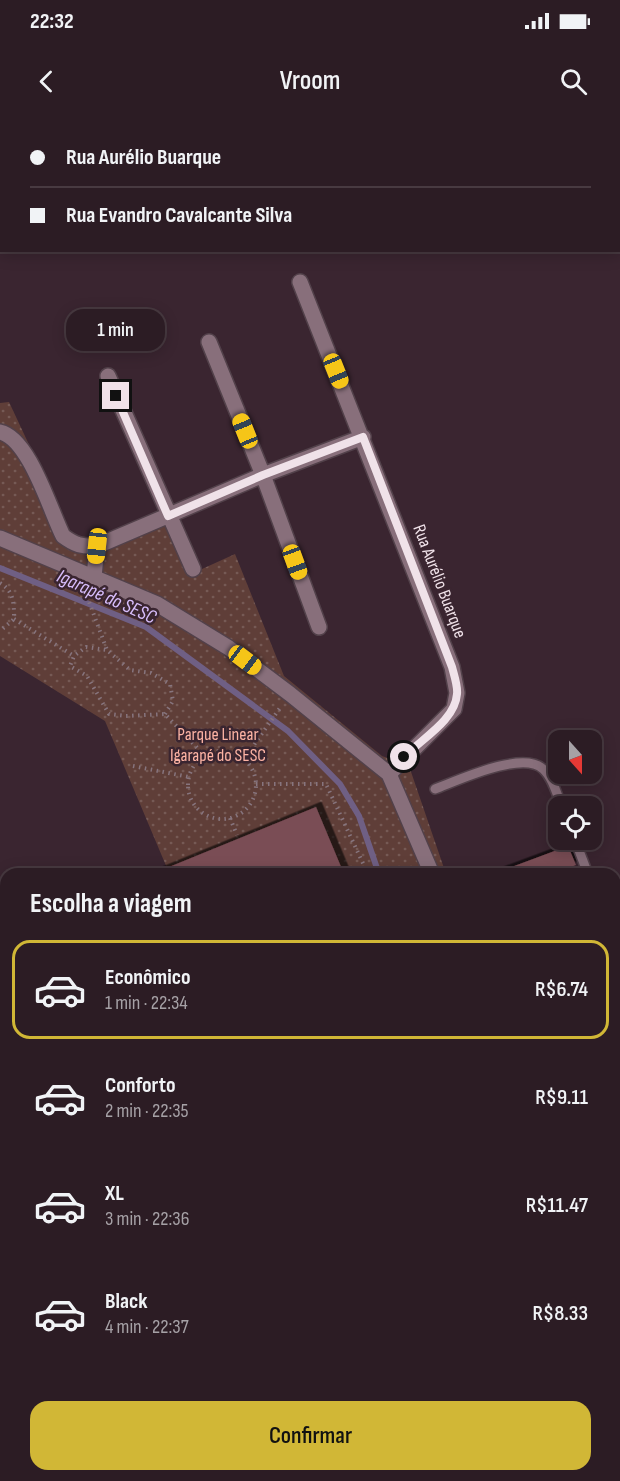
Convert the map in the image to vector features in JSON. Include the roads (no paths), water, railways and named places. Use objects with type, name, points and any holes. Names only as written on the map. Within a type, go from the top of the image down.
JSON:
[{"type":"street","name":"Rua Aurélio Buarque","points":[[300,282],[452,667],[458,693],[454,709],[447,718],[420,741],[389,774]]},
{"type":"street","points":[[209,342],[263,475],[320,627]]},
{"type":"street","points":[[108,376],[193,569]]},
{"type":"street","points":[[0,432],[9,434],[23,450],[63,536],[74,545],[97,546],[263,475],[363,437]]},
{"type":"street","points":[[0,538],[157,604],[230,648],[389,774],[429,868]]},
{"type":"street","points":[[94,577],[97,546]]},
{"type":"lane","points":[[435,789],[509,764],[537,763],[546,771],[557,796]]},
{"type":"lane","points":[[579,850],[586,868]]},
{"type":"waterway","name":"Igarapé do SESC","points":[[0,568],[146,627],[288,731],[340,784],[359,816],[377,868]]},
{"type":"park label","name":"Parque Linear Igarapé do SESC","points":[[218,744]]}]
